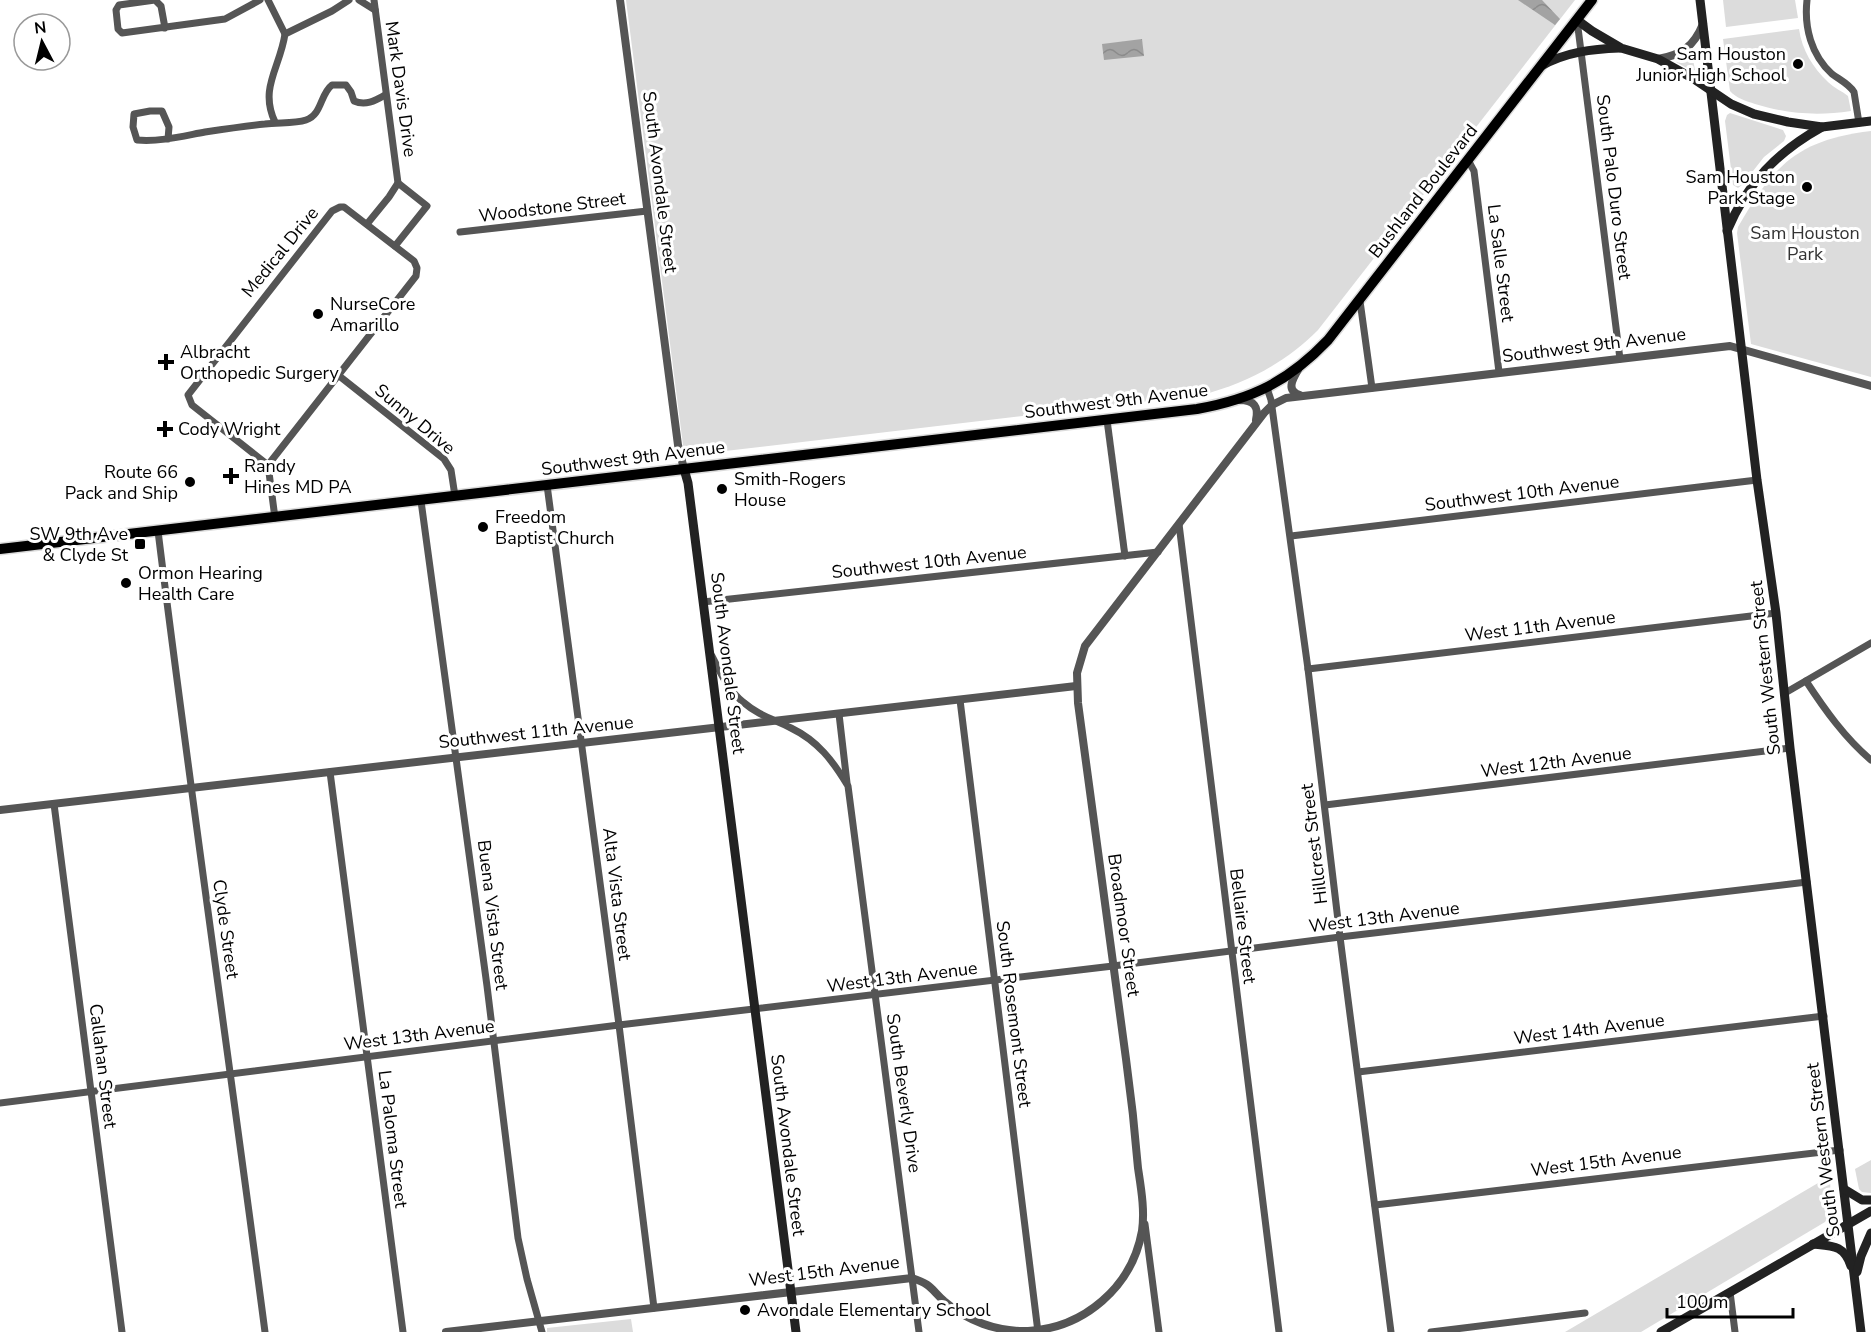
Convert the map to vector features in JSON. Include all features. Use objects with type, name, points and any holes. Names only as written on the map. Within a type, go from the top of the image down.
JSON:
[{"type":"main road","name":"Bushland Boulevard","points":[[1267,388],[1298,370],[1328,340],[1592,0]]},
{"type":"main road","name":"South Western Street","points":[[1700,0],[1726,231],[1776,613],[1790,748],[1862,1332]]},
{"type":"main road","points":[[1577,20],[1621,48],[1658,59],[1735,106],[1754,114],[1822,127],[1871,121]]},
{"type":"main road","points":[[1539,67],[1561,56],[1581,51],[1621,48]]},
{"type":"main road","points":[[1726,231],[1740,202],[1763,172],[1798,141],[1822,127]]},
{"type":"main road","name":"Southwest 9th Avenue","points":[[0,549],[1197,409],[1240,400],[1267,388]]},
{"type":"main road","name":"South Avondale Street","points":[[684,469],[688,483],[720,728],[796,1332]]},
{"type":"main road","points":[[1844,1189],[1862,1200],[1871,1200]]},
{"type":"main road","points":[[1662,1332],[1871,1211]]},
{"type":"main road","points":[[1855,1278],[1871,1233]]},
{"type":"main road","points":[[1813,1244],[1836,1246],[1843,1251],[1855,1278]]},
{"type":"street","points":[[165,28],[161,6],[155,0],[119,5],[116,10],[118,29],[122,33],[165,28],[225,19],[260,0]]},
{"type":"street","points":[[268,0],[285,34],[269,88],[268,99],[275,122]]},
{"type":"street","points":[[285,34],[349,0]]},
{"type":"street","points":[[359,0],[375,10]]},
{"type":"street","name":"Mark Davis Drive","points":[[367,224],[389,198],[398,183],[374,0]]},
{"type":"street","name":"South Avondale Street","points":[[620,0],[680,458],[684,469]]},
{"type":"street","points":[[1807,0],[1807,26],[1813,48],[1829,71],[1854,92],[1859,123]]},
{"type":"street","name":"South Palo Duro Street","points":[[1577,20],[1620,359]]},
{"type":"street","points":[[1658,59],[1680,53],[1689,47],[1698,37],[1703,23]]},
{"type":"street","points":[[168,139],[169,127],[162,111],[134,114],[132,127],[137,140],[150,141],[168,139],[275,122],[306,120],[315,115],[326,89],[332,85],[346,85],[354,101],[361,104],[375,101],[386,95]]},
{"type":"street","name":"La Salle Street","points":[[1468,160],[1474,171],[1499,372]]},
{"type":"street","name":"Mark Davis Drive","points":[[395,246],[427,206],[398,183]]},
{"type":"street","name":"Medical Drive","points":[[344,207],[367,224],[416,264],[418,272],[268,465],[192,405],[188,399],[189,391],[332,211],[344,207]]},
{"type":"street","name":"Woodstone Street","points":[[460,232],[647,211]]},
{"type":"street","points":[[1360,301],[1372,388]]},
{"type":"street","name":"Southwest 9th Avenue","points":[[1272,402],[1286,398],[1499,372],[1731,346],[1871,386]]},
{"type":"street","points":[[1298,370],[1291,383],[1291,388],[1296,394],[1304,396]]},
{"type":"street","name":"Sunny Drive","points":[[338,375],[444,459],[451,470],[455,496]]},
{"type":"street","name":"Hillcrest Street","points":[[1267,388],[1272,402],[1291,536],[1391,1332]]},
{"type":"street","points":[[1240,400],[1272,402]]},
{"type":"street","points":[[1252,402],[1257,410],[1254,426]]},
{"type":"street","points":[[1158,552],[1272,402]]},
{"type":"street","points":[[1107,420],[1125,556]]},
{"type":"street","points":[[268,465],[274,518]]},
{"type":"street","name":"Southwest 10th Avenue","points":[[1291,536],[1757,480]]},
{"type":"street","name":"Alta Vista Street","points":[[547,485],[654,1308]]},
{"type":"street","name":"Buena Vista Street","points":[[421,501],[457,758],[518,1238],[542,1332]]},
{"type":"street","name":"Bellaire Street","points":[[1179,524],[1279,1332]]},
{"type":"street","name":"Clyde Street","points":[[158,531],[190,788],[232,1074],[265,1332]]},
{"type":"street","name":"Southwest 10th Avenue","points":[[703,602],[1158,552]]},
{"type":"street","name":"Broadmoor Street","points":[[1158,552],[1085,646],[1077,673],[1076,686],[1132,1102],[1159,1332]]},
{"type":"street","name":"West 11th Avenue","points":[[1308,669],[1776,613]]},
{"type":"street","points":[[1785,693],[1871,643]]},
{"type":"street","name":"South Beverly Drive","points":[[710,653],[728,686],[740,700],[754,711],[788,726],[819,746],[832,760],[848,786]]},
{"type":"street","points":[[1806,681],[1829,716],[1871,760]]},
{"type":"street","name":"Southwest 11th Avenue","points":[[0,810],[1076,686]]},
{"type":"street","name":"South Rosemont Street","points":[[960,700],[1038,1331]]},
{"type":"street","name":"South Beverly Drive","points":[[839,714],[919,1332]]},
{"type":"street","name":"West 12th Avenue","points":[[1325,805],[1790,748]]},
{"type":"street","name":"La Paloma Street","points":[[330,772],[403,1332]]},
{"type":"street","name":"Callahan Street","points":[[54,804],[122,1332]]},
{"type":"street","name":"West 13th Avenue","points":[[0,1103],[619,1025],[875,996],[1340,937],[1807,882]]},
{"type":"street","name":"West 14th Avenue","points":[[1358,1072],[1824,1016]]},
{"type":"street","name":"West 15th Avenue","points":[[1375,1205],[1840,1150]]},
{"type":"street","name":"Broadmoor Street","points":[[1142,1230],[1143,1210]]},
{"type":"street","name":"West 15th Avenue","points":[[446,1332],[912,1278],[927,1282],[943,1300],[973,1320],[1009,1330],[1038,1331],[1073,1321],[1093,1309],[1108,1296],[1131,1263],[1142,1230]]},
{"type":"street","points":[[1730,1292],[1735,1332]]},
{"type":"street","points":[[1431,1332],[1584,1313]]},
{"type":"green space","points":[[626,0],[1575,0],[1318,330],[1279,362],[1250,378],[1202,395],[691,455],[686,453],[683,445]]},
{"type":"green space","points":[[1723,0],[1795,0],[1798,18],[1726,27]]},
{"type":"green space","points":[[1799,29],[1813,65],[1830,84],[1848,96],[1851,111],[1814,114],[1791,112],[1755,104],[1735,96],[1730,91],[1723,39]]},
{"type":"green space","points":[[1692,54],[1695,70],[1692,71],[1676,62]]},
{"type":"green space","name":"Sam Houston Park","points":[[1730,113],[1783,130],[1786,136],[1784,141],[1764,157],[1738,188],[1733,185],[1725,121]]},
{"type":"green space","name":"Sam Houston Park","points":[[1871,131],[1871,377],[1751,344],[1737,233],[1738,227],[1764,187],[1791,159],[1824,141]]},
{"type":"green space","points":[[1871,1160],[1871,1193],[1862,1192],[1859,1189],[1855,1169]]},
{"type":"green space","points":[[1830,1176],[1831,1214],[1825,1222],[1641,1332],[1565,1332]]},
{"type":"green space","points":[[631,1319],[633,1332],[547,1332],[547,1328]]},
{"type":"water","points":[[1518,0],[1542,0],[1560,19],[1555,25]]},
{"type":"water","points":[[1142,39],[1144,56],[1104,60],[1102,44]]},
{"type":"place","name":"Sam Houston Junior High School","points":[[1798,64]]},
{"type":"place","name":"Sam Houston Park Stage","points":[[1807,187]]},
{"type":"place","name":"NurseCore Amarillo","points":[[318,314]]},
{"type":"place","name":"Albracht Orthopedic Surgery","points":[[166,362]]},
{"type":"place","name":"Cody Wright","points":[[165,429]]},
{"type":"place","name":"Randy Hines MD PA","points":[[231,476]]},
{"type":"place","name":"Route 66 Pack and Ship","points":[[190,482]]},
{"type":"place","name":"Smith-Rogers House","points":[[722,489]]},
{"type":"place","name":"Freedom Baptist Church","points":[[483,527]]},
{"type":"place","name":"SW 9th Ave & Clyde St","points":[[140,544]]},
{"type":"place","name":"Ormon Hearing Health Care","points":[[126,583]]},
{"type":"place","name":"Avondale Elementary School","points":[[745,1310]]}]
